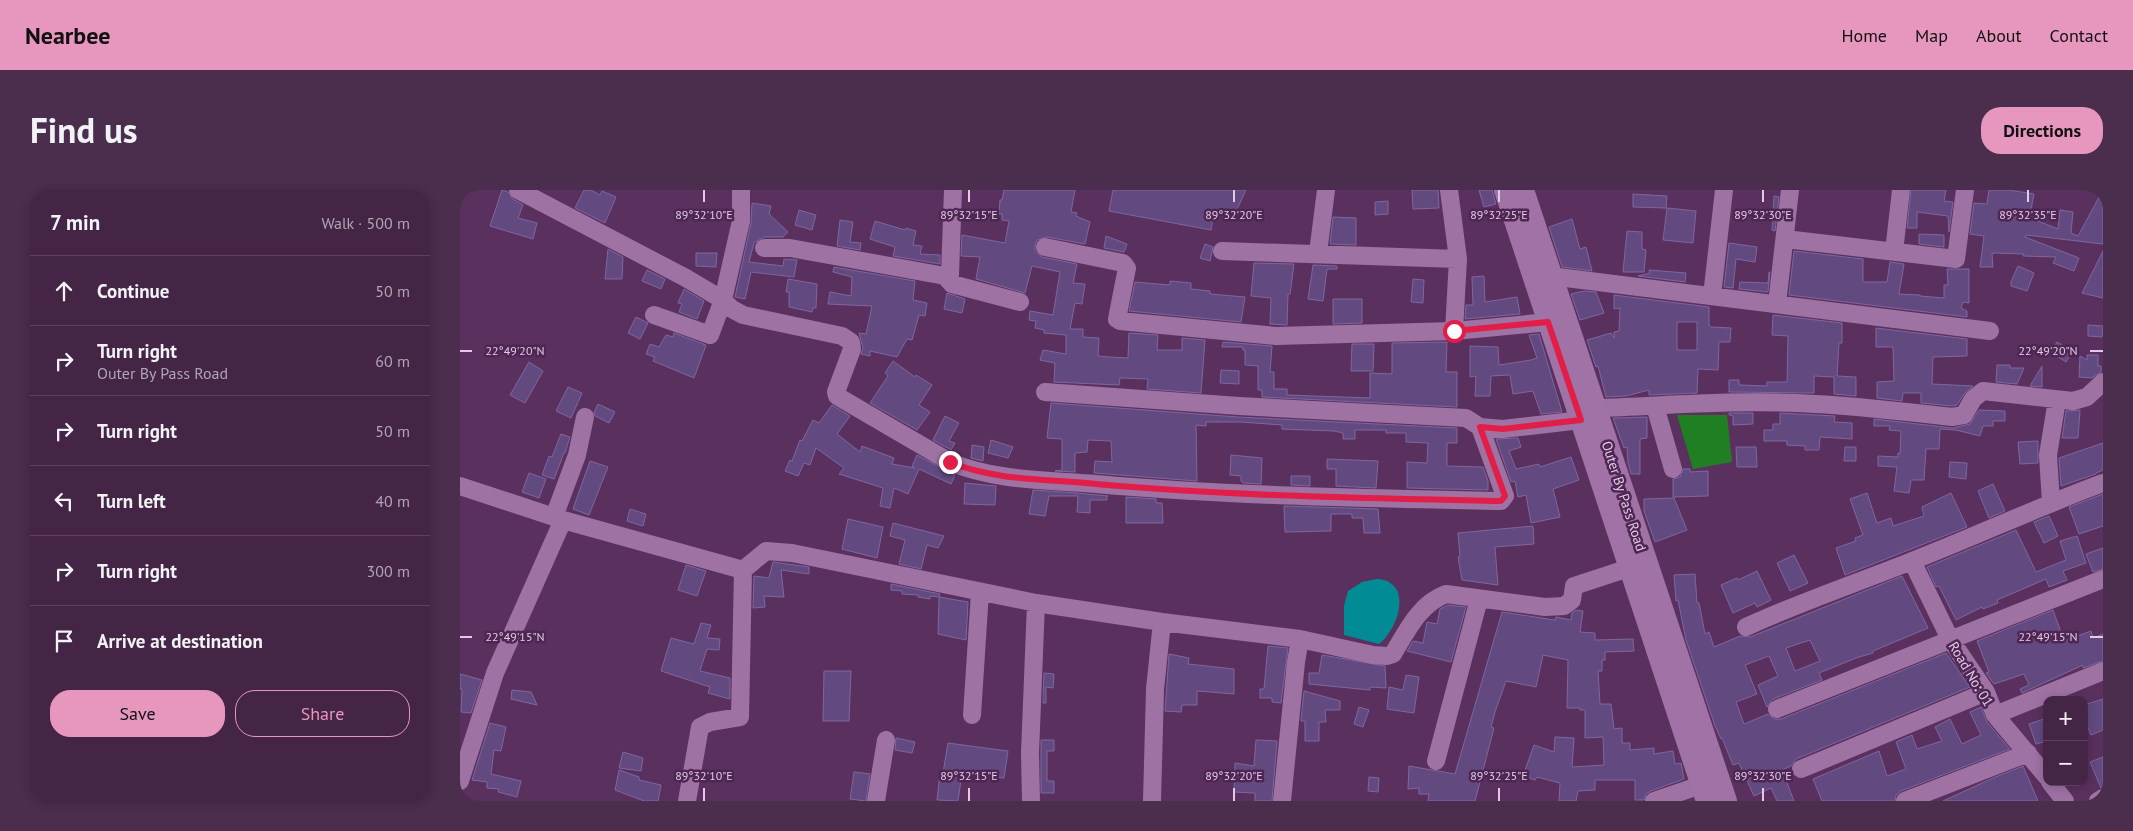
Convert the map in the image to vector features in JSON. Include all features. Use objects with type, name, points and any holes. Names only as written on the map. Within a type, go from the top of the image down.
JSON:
[{"type":"main road","name":"Outer By Pass Road","points":[[1506,190],[1548,322],[1588,414],[1726,801]]},
{"type":"main road","name":"Outer By Pass Road","points":[[1523,190],[1550,276],[1629,568],[1704,793]]},
{"type":"street","points":[[518,190],[686,278],[723,300],[732,309],[744,316],[842,336],[851,342],[852,349],[836,392],[837,396],[950,462],[969,470],[1011,476],[1162,490],[1337,498],[1501,501],[1505,496],[1480,427]]},
{"type":"street","points":[[654,315],[710,335],[723,300],[741,221],[741,190]]},
{"type":"street","points":[[764,248],[790,248],[945,276],[950,275],[953,190]]},
{"type":"street","points":[[1318,253],[1326,190]]},
{"type":"street","points":[[1449,190],[1458,259],[1454,331]]},
{"type":"street","points":[[1712,296],[1724,190]]},
{"type":"street","points":[[1776,304],[1790,190]]},
{"type":"street","points":[[1894,252],[1901,190]]},
{"type":"street","points":[[1785,239],[1956,259],[1965,190]]},
{"type":"street","points":[[1045,247],[1123,263],[1127,268],[1117,319],[1120,321],[1276,336],[1454,331],[1548,322]]},
{"type":"street","points":[[1222,251],[1458,259]]},
{"type":"street","points":[[945,276],[952,284],[1020,302]]},
{"type":"street","points":[[1550,276],[1990,331]]},
{"type":"street","points":[[1045,392],[1239,406],[1466,418],[1480,427],[1503,429],[1588,414],[1655,406],[1795,403],[1878,408],[1952,417],[1964,415],[1973,399],[1983,391],[2073,401],[2087,397],[2103,382]]},
{"type":"street","points":[[2051,503],[2048,455],[2057,400]]},
{"type":"street","points":[[1655,406],[1673,469]]},
{"type":"street","points":[[460,782],[495,673],[558,519],[577,455],[585,417]]},
{"type":"street","points":[[1746,627],[1790,606],[1912,561],[2051,503],[2103,484]]},
{"type":"street","points":[[460,486],[558,519],[743,570]]},
{"type":"street","points":[[687,801],[700,727],[710,722],[740,717],[743,570],[766,551],[792,553],[1036,603],[1162,622],[1300,639],[1373,656],[1393,654],[1417,614],[1436,598],[1446,594],[1544,607],[1564,606],[1572,600],[1574,586],[1629,568]]},
{"type":"street","name":"Road No: 01","points":[[1912,561],[1950,639],[1986,692],[1995,715],[2043,772]]},
{"type":"street","points":[[1777,709],[2103,579]]},
{"type":"street","points":[[972,715],[980,592]]},
{"type":"street","points":[[1436,761],[1479,599]]},
{"type":"street","points":[[1031,801],[1030,752],[1036,603]]},
{"type":"street","points":[[1152,801],[1156,689],[1162,622]]},
{"type":"street","points":[[1282,801],[1294,671],[1300,639]]},
{"type":"street","points":[[1995,715],[2103,671]]},
{"type":"street","points":[[1801,768],[1986,692]]},
{"type":"street","points":[[876,801],[886,740]]},
{"type":"street","points":[[1906,801],[2028,753]]},
{"type":"street","points":[[2053,786],[2065,801]]},
{"type":"street","points":[[1654,801],[1704,793]]},
{"type":"street","points":[[2098,801],[2103,798]]},
{"type":"green space","points":[[1677,415],[1727,415],[1732,462],[1693,469]]},
{"type":"shaded area","points":[[1377,579],[1388,581],[1396,588],[1399,596],[1398,614],[1395,623],[1385,639],[1379,644],[1344,635],[1344,606],[1348,591],[1362,582]]},
{"type":"building","points":[[502,190],[508,192],[513,199],[523,205],[518,218],[537,223],[533,239],[490,226]]},
{"type":"building","points":[[584,190],[591,190],[600,195],[602,191],[616,197],[605,223],[575,208]]},
{"type":"building","points":[[1004,190],[1075,190],[1071,212],[1077,213],[1076,216],[1090,222],[1085,244],[1047,237],[1037,240],[1035,245],[1035,251],[1042,257],[1077,264],[1073,283],[1085,284],[1082,304],[1075,303],[1070,329],[1083,329],[1083,337],[1099,338],[1098,356],[1109,357],[1128,358],[1129,333],[1158,335],[1157,350],[1182,350],[1182,338],[1205,340],[1201,393],[1147,389],[1148,379],[1120,378],[1119,385],[1054,382],[1055,363],[1040,360],[1043,350],[1066,354],[1066,335],[1044,333],[1044,330],[1035,328],[1036,321],[1029,320],[1030,311],[1053,315],[1060,272],[1032,266],[1025,293],[976,279],[980,257],[961,256],[962,235],[1005,243],[1009,221],[1002,220],[1002,214],[999,214],[1000,200],[1002,200]]},
{"type":"building","points":[[1113,190],[1246,190],[1232,220],[1214,212],[1211,230],[1109,211]]},
{"type":"building","points":[[1412,190],[1438,190],[1439,208],[1413,209]]},
{"type":"building","points":[[1479,190],[1492,190],[1496,204],[1484,207]]},
{"type":"building","points":[[1911,190],[1946,190],[1944,201],[1953,202],[1949,232],[1948,216],[1917,212],[1917,228],[1907,228]]},
{"type":"building","points":[[1989,190],[2009,190],[2034,194],[2031,210],[2034,211],[2033,219],[2058,229],[2060,210],[2073,212],[2071,233],[2078,236],[2103,190],[2103,244],[2026,235],[2025,237],[2079,258],[2074,271],[2053,263],[2056,257],[2023,256],[2024,254],[1995,253],[1992,254],[1993,267],[1980,267],[1984,236],[1970,234],[1974,203],[1987,204]]},
{"type":"building","points":[[1633,194],[1667,196],[1666,208],[1633,207]]},
{"type":"building","points":[[1774,196],[1779,197],[1775,231],[1772,230]]},
{"type":"building","points":[[1388,201],[1388,214],[1375,215],[1375,202]]},
{"type":"building","points":[[752,203],[771,206],[769,214],[788,232],[783,237],[764,237],[754,243],[749,262],[783,266],[784,259],[797,260],[794,277],[751,272],[745,299],[735,297],[751,223]]},
{"type":"building","points":[[1667,208],[1696,211],[1693,243],[1663,240]]},
{"type":"building","points":[[799,210],[816,215],[812,230],[795,225]]},
{"type":"building","points":[[1333,217],[1356,218],[1356,245],[1330,244]]},
{"type":"building","points":[[1572,219],[1580,249],[1586,247],[1592,271],[1562,267],[1549,227]]},
{"type":"building","points":[[840,220],[853,222],[850,242],[861,243],[860,250],[837,246]]},
{"type":"building","points":[[875,221],[905,230],[906,228],[916,231],[913,245],[922,246],[920,254],[940,255],[940,264],[893,256],[895,247],[870,239]]},
{"type":"building","points":[[1627,231],[1642,232],[1642,249],[1646,250],[1644,272],[1623,272]]},
{"type":"building","points":[[1919,234],[1944,235],[1944,247],[1919,244]]},
{"type":"building","points":[[1106,236],[1127,244],[1124,252],[1104,248]]},
{"type":"building","points":[[1729,243],[1757,247],[1755,262],[1736,259],[1733,288],[1724,287]]},
{"type":"building","points":[[1205,244],[1213,247],[1210,261],[1200,258]]},
{"type":"building","points":[[608,249],[623,257],[622,279],[605,279]]},
{"type":"building","points":[[1794,251],[1863,259],[1863,282],[1887,282],[1890,262],[1904,264],[1899,294],[1944,298],[1944,285],[1948,285],[1947,269],[1969,269],[1969,303],[1963,302],[1961,308],[1967,311],[1967,317],[1789,295]]},
{"type":"building","points":[[2103,251],[2103,298],[2082,293]]},
{"type":"building","points":[[696,253],[717,253],[716,267],[696,266]]},
{"type":"building","points":[[1254,263],[1294,264],[1290,294],[1288,294],[1287,325],[1270,324],[1271,298],[1251,296]]},
{"type":"building","points":[[1313,265],[1337,266],[1337,269],[1327,269],[1323,301],[1308,299]]},
{"type":"building","points":[[2018,266],[2034,273],[2027,291],[2011,286]]},
{"type":"building","points":[[834,267],[915,281],[913,300],[927,303],[925,316],[919,315],[912,340],[907,339],[897,357],[870,351],[870,356],[861,354],[863,348],[859,333],[866,334],[872,306],[828,304],[830,292],[851,296],[852,277],[833,272]]},
{"type":"building","points":[[647,270],[665,279],[661,289],[642,281]]},
{"type":"building","points":[[1649,270],[1686,273],[1685,282],[1638,276],[1650,273]]},
{"type":"building","points":[[1769,272],[1768,292],[1739,289],[1740,282],[1768,283]]},
{"type":"building","points":[[1484,276],[1485,302],[1517,297],[1520,314],[1465,319],[1466,305],[1473,305],[1472,277]]},
{"type":"building","points":[[788,279],[817,284],[816,308],[813,308],[812,312],[789,307],[789,292],[786,292]]},
{"type":"building","points":[[1413,279],[1424,280],[1423,303],[1411,302]]},
{"type":"building","points":[[1170,281],[1191,283],[1191,289],[1210,291],[1210,294],[1245,297],[1241,322],[1129,311],[1135,282],[1170,285]]},
{"type":"building","points":[[684,289],[704,301],[697,319],[679,312],[682,304],[678,303]]},
{"type":"building","points":[[1584,291],[1596,292],[1604,313],[1580,320],[1571,294]]},
{"type":"building","points":[[947,293],[965,299],[962,313],[944,309]]},
{"type":"building","points":[[1614,295],[1709,307],[1709,325],[1711,327],[1731,328],[1730,342],[1719,342],[1718,370],[1698,369],[1697,393],[1649,395],[1649,390],[1626,396],[1606,397],[1598,366],[1596,367],[1587,340],[1611,333],[1614,338],[1614,332],[1619,331],[1620,308],[1614,309]],"holes":[[[1677,322],[1697,322],[1697,350],[1677,350]]]},
{"type":"building","points":[[1333,299],[1362,299],[1362,323],[1333,324]]},
{"type":"building","points":[[1773,315],[1842,323],[1842,343],[1839,343],[1837,376],[1856,377],[1856,396],[1834,394],[1834,377],[1814,376],[1814,393],[1729,392],[1729,380],[1739,380],[1739,385],[1767,386],[1767,382],[1787,382],[1788,336],[1772,335]]},
{"type":"building","points":[[636,317],[648,323],[640,339],[628,333]]},
{"type":"building","points":[[2088,325],[2103,326],[2102,337],[2088,336]]},
{"type":"building","points":[[1876,328],[1967,339],[1967,356],[1933,357],[1932,384],[1973,386],[1964,394],[1957,405],[1952,406],[1921,403],[1921,393],[1903,393],[1902,401],[1877,398],[1877,382],[1894,381],[1893,347],[1876,347]]},
{"type":"building","points":[[674,333],[706,345],[694,378],[653,361],[655,357],[646,354],[650,344],[659,347],[666,335],[673,337]]},
{"type":"building","points":[[1539,334],[1562,412],[1541,414],[1533,391],[1513,394],[1510,375],[1491,376],[1490,396],[1475,396],[1476,376],[1470,377],[1470,346],[1498,347],[1499,365],[1531,360],[1537,358],[1529,335]]},
{"type":"building","points":[[1223,342],[1272,346],[1270,372],[1274,372],[1274,389],[1287,389],[1287,395],[1370,398],[1370,373],[1392,374],[1392,343],[1447,342],[1446,372],[1457,372],[1457,407],[1262,397],[1262,390],[1258,390],[1258,366],[1245,365],[1245,350],[1243,350],[1243,347],[1222,347]]},
{"type":"building","points":[[2057,342],[2073,351],[2066,362],[2051,352]]},
{"type":"building","points":[[1352,344],[1374,344],[1373,371],[1351,371]]},
{"type":"building","points":[[2087,355],[2098,355],[2098,366],[2101,366],[2101,372],[2092,378],[2079,377],[2080,356],[2087,360]]},
{"type":"building","points":[[893,361],[915,377],[916,375],[932,385],[919,405],[930,412],[917,430],[870,403],[888,376],[885,373]]},
{"type":"building","points":[[529,362],[543,371],[525,403],[510,395]]},
{"type":"building","points":[[1997,365],[2010,365],[2010,368],[2024,368],[2017,384],[1996,382]]},
{"type":"building","points":[[2042,366],[2042,387],[2030,386]]},
{"type":"building","points":[[1221,370],[1239,371],[1239,384],[1220,383]]},
{"type":"building","points":[[568,387],[582,393],[571,418],[556,411]]},
{"type":"building","points":[[1051,403],[1238,417],[1457,428],[1457,443],[1447,443],[1447,466],[1483,467],[1488,481],[1488,490],[1407,488],[1407,462],[1427,463],[1428,443],[1406,442],[1406,433],[1386,433],[1386,430],[1355,430],[1355,439],[1343,439],[1343,433],[1334,431],[1282,429],[1282,425],[1240,422],[1206,422],[1206,426],[1196,425],[1197,481],[1094,473],[1095,461],[1112,462],[1111,441],[1088,440],[1087,452],[1075,453],[1075,472],[1055,471],[1062,470],[1062,439],[1047,438]]},
{"type":"building","points":[[598,404],[615,412],[609,423],[595,416],[594,413]]},
{"type":"building","points":[[832,405],[850,416],[837,434],[860,452],[862,446],[894,458],[892,464],[915,468],[912,466],[917,455],[955,475],[951,484],[919,469],[908,494],[894,488],[890,508],[880,506],[883,488],[839,474],[844,468],[816,448],[810,465],[804,463],[798,476],[785,471],[790,460],[792,461],[800,440],[802,441],[813,420],[819,423]]},
{"type":"building","points":[[1979,410],[2005,411],[2005,421],[1993,421],[1993,426],[1983,426],[1980,436],[1956,430],[1940,429],[1939,449],[1926,449],[1924,480],[1911,480],[1909,493],[1894,491],[1897,467],[1878,466],[1878,456],[1898,457],[1898,453],[1900,454],[1901,431],[1889,430],[1890,426],[1874,426],[1874,419],[1953,428],[1970,424]]},
{"type":"building","points":[[2080,410],[2078,438],[2062,438],[2066,411]]},
{"type":"building","points":[[1729,413],[1753,413],[1753,424],[1733,425],[1733,416],[1729,415]]},
{"type":"building","points":[[1780,413],[1835,416],[1834,422],[1852,423],[1852,439],[1820,437],[1819,450],[1805,450],[1805,446],[1787,445],[1787,441],[1764,441],[1764,430],[1773,430],[1773,424],[1780,424]]},
{"type":"building","points":[[945,416],[959,423],[949,441],[955,443],[951,450],[933,440]]},
{"type":"building","points":[[1647,417],[1647,438],[1640,439],[1640,474],[1631,474],[1627,447],[1624,448],[1613,418]]},
{"type":"building","points":[[561,434],[570,437],[554,479],[542,475],[549,456],[552,457]]},
{"type":"building","points":[[1518,438],[1521,447],[1509,451],[1516,469],[1539,464],[1540,467],[1571,457],[1579,480],[1553,489],[1560,517],[1531,523],[1526,495],[1518,497],[1515,481],[1511,482],[1496,439]]},
{"type":"building","points":[[991,440],[1013,447],[1008,458],[988,453]]},
{"type":"building","points":[[2038,441],[2038,463],[2020,464],[2018,442]]},
{"type":"building","points":[[2103,443],[2103,470],[2061,486],[2059,458]]},
{"type":"building","points":[[972,445],[984,447],[983,461],[971,458]]},
{"type":"building","points":[[1736,447],[1756,447],[1757,467],[1737,467]]},
{"type":"building","points":[[1845,447],[1856,447],[1856,461],[1844,461]]},
{"type":"building","points":[[1231,455],[1262,458],[1261,484],[1243,483],[1241,476],[1230,475]]},
{"type":"building","points":[[1327,459],[1378,461],[1376,488],[1336,486],[1336,469],[1327,469]]},
{"type":"building","points":[[590,461],[608,467],[589,515],[573,509]]},
{"type":"building","points":[[1950,462],[1967,463],[1966,479],[1949,477]]},
{"type":"building","points":[[1683,469],[1690,469],[1690,472],[1708,471],[1708,496],[1673,497],[1673,479],[1680,477]]},
{"type":"building","points":[[529,473],[546,479],[539,498],[522,492]]},
{"type":"building","points":[[1291,476],[1310,476],[1310,486],[1291,485]]},
{"type":"building","points":[[965,483],[996,486],[995,505],[964,504]]},
{"type":"building","points":[[1993,484],[2005,511],[1989,518],[1978,491]]},
{"type":"building","points":[[1033,490],[1108,496],[1107,500],[1090,500],[1090,513],[1077,512],[1078,496],[1049,496],[1045,516],[1029,514]]},
{"type":"building","points":[[1867,493],[1877,523],[1891,518],[1893,526],[1924,516],[1922,507],[1951,493],[1967,527],[1845,575],[1836,548],[1856,541],[1855,538],[1863,535],[1850,499]]},
{"type":"building","points":[[2103,494],[2103,526],[2079,534],[2069,507]]},
{"type":"building","points":[[1126,497],[1156,499],[1156,503],[1162,503],[1163,523],[1126,523]]},
{"type":"building","points":[[1674,498],[1687,530],[1655,542],[1644,511],[1644,499]]},
{"type":"building","points":[[1284,506],[1378,509],[1380,533],[1364,533],[1363,518],[1352,518],[1352,514],[1331,514],[1331,531],[1285,532]]},
{"type":"building","points":[[630,509],[646,514],[643,526],[627,521]]},
{"type":"building","points":[[2049,516],[2058,536],[2044,543],[2034,522]]},
{"type":"building","points":[[848,519],[883,527],[877,558],[842,549]]},
{"type":"building","points":[[893,523],[944,536],[938,548],[927,545],[921,569],[899,564],[905,540],[890,536]]},
{"type":"building","points":[[1533,526],[1534,544],[1495,547],[1498,585],[1462,580],[1458,557],[1460,557],[1458,533]]},
{"type":"building","points":[[2016,530],[2036,572],[2066,560],[2060,541],[2077,536],[2086,563],[2063,571],[2067,580],[2049,587],[2046,579],[1997,600],[1998,603],[1983,609],[1982,607],[1956,620],[1939,586],[1936,587],[1927,567]]},
{"type":"building","points":[[2103,548],[2103,569],[2093,572],[2086,554]]},
{"type":"building","points":[[1794,555],[1808,583],[1790,591],[1777,563]]},
{"type":"building","points":[[773,562],[809,567],[809,574],[781,570],[784,597],[764,596],[765,607],[753,608],[754,576],[769,578]]},
{"type":"building","points":[[686,565],[706,571],[697,596],[678,590]]},
{"type":"building","points":[[1757,571],[1771,600],[1757,607],[1755,603],[1733,613],[1721,585],[1737,578],[1738,580]]},
{"type":"building","points":[[1695,574],[1697,603],[1699,603],[1705,634],[1709,632],[1714,647],[1740,636],[1750,637],[1902,576],[1928,628],[1873,651],[1873,653],[1819,673],[1822,680],[1773,699],[1767,707],[1758,685],[1778,676],[1769,656],[1745,665],[1757,694],[1736,702],[1744,724],[1768,714],[1775,719],[1781,719],[1946,653],[1970,687],[1796,759],[1791,766],[1782,770],[1794,801],[1777,801],[1771,788],[1754,796],[1739,763],[1733,765],[1715,726],[1686,640],[1678,600],[1676,601],[1674,575]],"holes":[[[1810,640],[1820,661],[1795,671],[1786,648]]]},
{"type":"building","points":[[891,584],[940,594],[939,597],[930,596],[930,599],[918,597],[918,595],[902,594],[902,591],[891,590]]},
{"type":"building","points":[[939,597],[968,602],[966,640],[938,634]]},
{"type":"building","points":[[1448,605],[1466,607],[1451,662],[1407,651],[1413,641],[1423,643],[1427,622],[1437,624],[1440,609]]},
{"type":"building","points":[[1576,610],[1583,611],[1580,632],[1595,633],[1595,640],[1633,639],[1634,651],[1605,652],[1605,660],[1602,660],[1602,671],[1598,671],[1600,704],[1611,704],[1614,729],[1622,728],[1622,743],[1630,743],[1630,750],[1654,748],[1654,754],[1673,751],[1675,764],[1681,763],[1684,779],[1651,791],[1646,794],[1644,800],[1635,800],[1635,780],[1595,780],[1595,790],[1578,791],[1576,801],[1559,801],[1560,783],[1537,777],[1535,780],[1523,776],[1534,745],[1554,752],[1555,737],[1574,738],[1572,767],[1604,765],[1603,737],[1585,738],[1585,710],[1567,708],[1568,660],[1543,655],[1536,687],[1506,681],[1491,727],[1494,728],[1475,801],[1428,801],[1429,794],[1419,794],[1419,788],[1408,789],[1409,766],[1455,774],[1502,612],[1555,620],[1556,617],[1571,620],[1572,613]]},
{"type":"building","points":[[2053,610],[2064,641],[2091,631],[2093,638],[2103,634],[2103,661],[2083,668],[2083,665],[2022,693],[2020,689],[2029,685],[2024,674],[1994,684],[1986,673],[1989,672],[1977,641]]},
{"type":"building","points":[[701,623],[711,625],[707,638],[720,639],[719,650],[707,649],[700,671],[730,678],[730,699],[708,693],[710,687],[661,671],[671,638],[694,644]]},
{"type":"building","points":[[1268,646],[1288,648],[1281,703],[1272,702],[1272,698],[1260,698],[1260,689],[1264,689]]},
{"type":"building","points":[[1169,654],[1189,658],[1188,664],[1234,669],[1234,694],[1197,691],[1197,705],[1182,705],[1181,712],[1165,711]]},
{"type":"building","points":[[1322,655],[1385,666],[1386,688],[1370,687],[1370,690],[1309,684],[1309,673],[1319,673]]},
{"type":"building","points":[[824,671],[851,671],[849,721],[823,721]]},
{"type":"building","points":[[1044,673],[1054,674],[1053,688],[1046,687],[1046,703],[1043,703]]},
{"type":"building","points":[[460,674],[482,680],[471,713],[461,712],[462,689],[460,689]]},
{"type":"building","points":[[1406,675],[1419,677],[1414,713],[1387,709],[1389,687],[1403,690]]},
{"type":"building","points":[[512,690],[531,692],[537,705],[511,699]]},
{"type":"building","points":[[1304,691],[1340,701],[1340,710],[1325,710],[1326,722],[1319,722],[1319,741],[1305,741],[1305,721],[1301,721]]},
{"type":"building","points":[[2103,699],[2103,730],[2091,735],[2088,727],[2088,704]]},
{"type":"building","points":[[1359,707],[1369,710],[1363,727],[1354,724]]},
{"type":"building","points":[[1981,707],[1987,722],[2010,749],[1901,791],[1896,795],[1895,801],[1822,801],[1813,779],[1879,751],[1887,776],[1906,769],[1896,742],[1912,735],[1917,749],[1942,741],[1935,727],[1950,719],[1962,744],[1981,735],[1970,712]]},
{"type":"building","points":[[2043,719],[2043,742],[2036,744],[2029,724]]},
{"type":"building","points":[[490,723],[506,727],[501,751],[494,750],[491,774],[521,781],[517,797],[498,792],[499,789],[487,788],[487,782],[472,780]]},
{"type":"building","points":[[896,738],[915,742],[912,753],[895,750]]},
{"type":"building","points":[[1041,740],[1054,740],[1054,751],[1047,751],[1047,781],[1054,781],[1054,793],[1041,793]]},
{"type":"building","points":[[1256,740],[1277,741],[1272,801],[1255,801],[1255,793],[1234,792],[1235,763],[1254,766]]},
{"type":"building","points":[[948,743],[1008,751],[1004,778],[962,773],[958,801],[937,800],[940,773],[943,773]]},
{"type":"building","points":[[623,752],[643,758],[641,771],[619,768]]},
{"type":"building","points":[[2103,757],[2103,787],[2101,788],[2090,762]]},
{"type":"building","points":[[2023,766],[2038,801],[1943,801],[1993,778]]},
{"type":"building","points":[[619,770],[639,777],[639,780],[661,785],[658,801],[644,801],[615,790]]},
{"type":"building","points":[[854,772],[870,774],[866,801],[850,799]]},
{"type":"building","points":[[1369,777],[1379,778],[1378,792],[1368,791]]},
{"type":"route","points":[[950,462],[969,470],[1011,476],[1162,490],[1337,498],[1501,501],[1505,496],[1480,427],[1503,429],[1581,420],[1548,322],[1454,331]]}]
